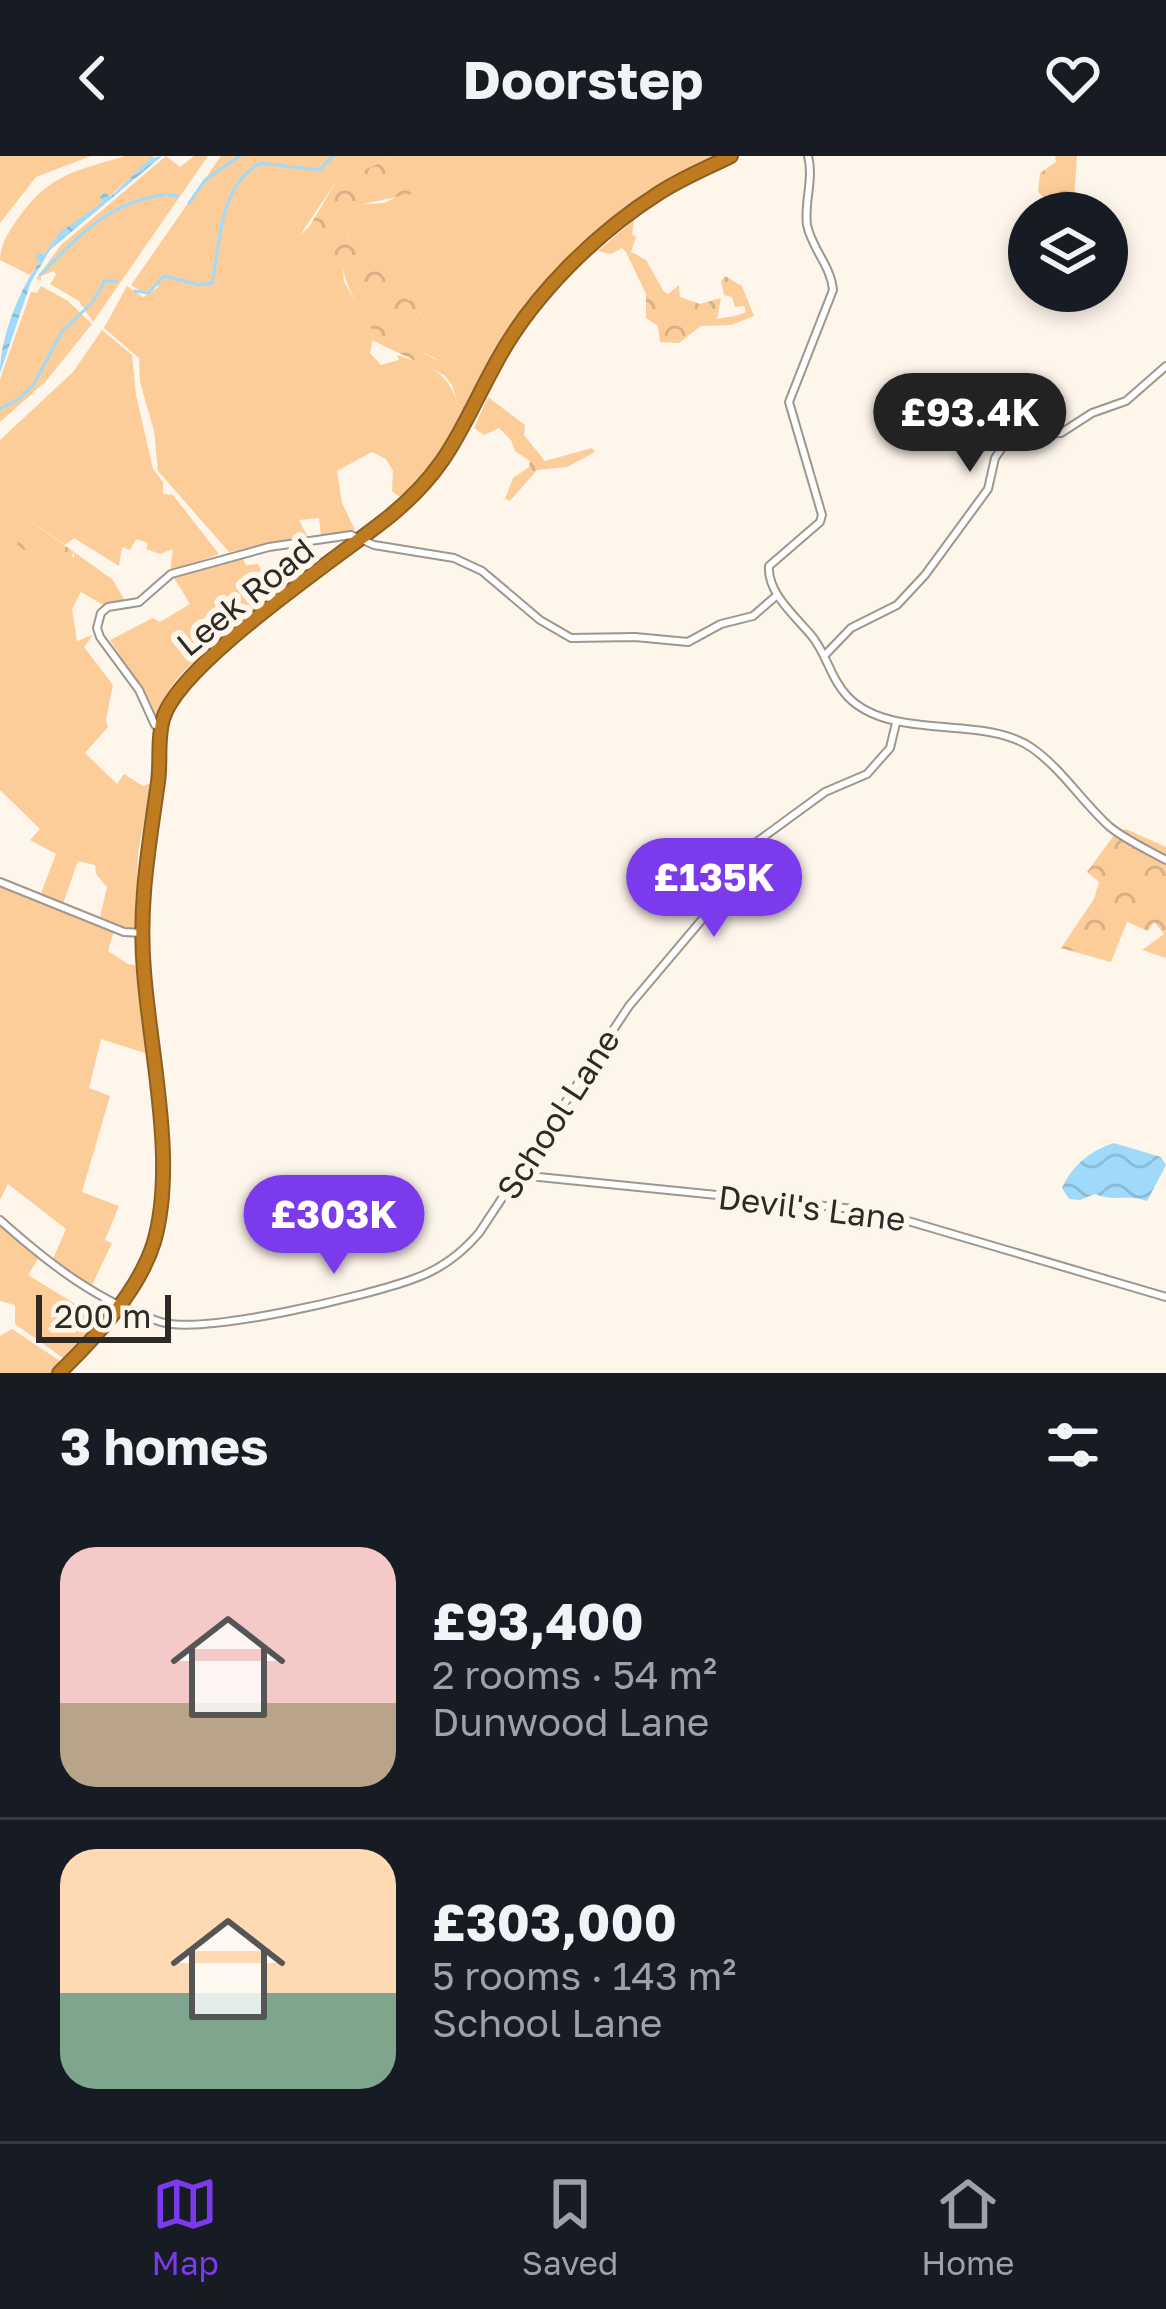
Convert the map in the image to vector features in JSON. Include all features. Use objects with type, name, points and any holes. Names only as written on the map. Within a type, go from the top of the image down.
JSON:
[{"type":"highway","name":"Leek Road","points":[[59,1373],[118,1305],[148,1256],[159,1207],[156,1072],[142,933],[160,728],[175,692],[195,670],[404,504],[446,459],[508,344],[561,277],[655,195],[731,156]]},
{"type":"street","points":[[808,156],[806,221],[832,276],[833,290],[789,402],[822,515],[820,522],[769,566],[777,595],[825,655],[827,670],[851,700],[896,723],[963,730],[1030,746],[1113,830],[1166,860]]},
{"type":"street","points":[[825,655],[850,628],[897,605],[925,575],[988,489],[995,458],[1011,435],[1061,433],[1092,413],[1126,401],[1166,366]]},
{"type":"street","points":[[160,728],[100,637],[101,613],[139,602],[171,574],[222,557],[351,535],[374,545],[454,558],[482,571],[540,620],[571,638],[688,642],[721,624],[753,616],[777,595]]},
{"type":"street","name":"School Lane","points":[[0,1220],[51,1264],[118,1305],[161,1322],[196,1324],[293,1308],[413,1279],[463,1252],[629,1006],[727,890],[758,841],[825,792],[867,774],[890,748],[896,723]]},
{"type":"street","points":[[0,882],[124,932],[142,933]]},
{"type":"street","name":"Devil's Lane","points":[[519,1175],[874,1211],[1166,1297]]},
{"type":"green space","points":[[0,156],[91,156],[36,177],[0,223]]},
{"type":"green space","points":[[125,156],[154,156],[99,206],[60,233],[30,275],[0,260],[9,232],[42,191],[66,176]]},
{"type":"green space","points":[[166,156],[180,167],[194,156],[208,156],[93,322],[79,301],[50,284],[54,271],[36,279],[61,245]]},
{"type":"green space","points":[[221,156],[396,156],[336,182],[300,235],[343,267],[344,282],[374,332],[370,353],[381,365],[399,360],[397,355],[428,367],[443,377],[458,405],[467,410],[445,453],[402,499],[392,491],[393,471],[386,459],[372,452],[337,471],[342,503],[355,530],[321,536],[319,518],[299,520],[308,538],[229,552],[158,471],[139,358],[104,328],[127,286],[143,297],[158,287],[144,293],[131,285]]},
{"type":"green space","points":[[396,156],[430,156],[419,186],[411,194],[363,204],[355,210],[347,236],[389,288],[409,301],[422,294],[422,308],[408,339],[439,360],[475,364],[480,380],[467,410],[458,405],[444,375],[372,340],[374,332],[343,267],[305,245],[300,235],[336,182]]},
{"type":"green space","points":[[430,156],[716,156],[658,185],[588,243],[480,380],[418,350],[407,339],[422,309],[388,288],[347,236],[355,210],[363,204],[384,203],[419,186]]},
{"type":"green space","points":[[1055,156],[1077,156],[1074,192],[1038,192],[1040,173],[1056,162]]},
{"type":"green space","points":[[634,220],[631,252],[646,260],[664,292],[679,285],[680,297],[700,304],[721,298],[717,319],[746,312],[724,295],[721,281],[725,276],[742,286],[754,316],[731,325],[701,326],[679,343],[660,342],[658,326],[646,318],[646,294],[626,252],[622,248],[611,254],[598,251]]},
{"type":"green space","points":[[41,286],[68,301],[92,324],[46,381],[0,422],[0,379],[31,292],[37,293]]},
{"type":"green space","points":[[102,330],[132,355],[136,395],[163,494],[173,495],[219,554],[170,572],[173,549],[160,554],[136,539],[130,550],[122,547],[119,566],[74,538],[65,545],[27,519],[74,558],[74,552],[113,580],[125,601],[103,605],[81,592],[72,609],[77,641],[93,635],[84,647],[113,685],[108,727],[85,753],[117,784],[124,774],[143,786],[151,783],[138,853],[135,931],[100,917],[107,887],[95,865],[78,861],[63,904],[41,893],[56,854],[30,840],[40,829],[0,790],[0,440],[73,372]]},
{"type":"green space","points":[[488,397],[525,425],[524,435],[545,461],[592,448],[595,452],[567,467],[537,470],[510,501],[505,499],[513,478],[530,461],[515,451],[499,428],[484,435],[474,428]]},
{"type":"green space","points":[[27,519],[74,552],[64,571],[54,571],[17,545]]},
{"type":"green space","points":[[242,556],[246,565],[258,564],[267,580],[259,590],[265,606],[186,669],[163,700],[158,718],[154,717],[110,640],[153,618],[160,622],[190,604],[173,576]]},
{"type":"green space","points":[[1126,829],[1166,847],[1166,958],[1142,950],[1164,934],[1154,922],[1148,931],[1127,922],[1111,962],[1061,948],[1094,899],[1099,882],[1087,872],[1115,834]]},
{"type":"green space","points":[[0,885],[114,931],[108,951],[138,966],[148,1054],[101,1039],[89,1088],[110,1096],[82,1192],[119,1206],[105,1240],[112,1243],[91,1287],[52,1261],[66,1229],[8,1184],[0,1200]]},
{"type":"green space","points":[[0,1225],[38,1259],[28,1275],[98,1323],[66,1360],[15,1324],[15,1305],[0,1301]]},
{"type":"green space","points":[[12,1329],[63,1363],[53,1373],[0,1373],[0,1336]]},
{"type":"water","points":[[162,156],[50,250],[31,282],[0,373],[12,315],[40,261],[35,257],[39,252],[44,255],[59,233],[103,202],[100,197],[105,192],[110,197],[151,158]]},
{"type":"water","points":[[1114,1143],[1161,1157],[1166,1165],[1147,1201],[1095,1194],[1069,1199],[1062,1188],[1071,1173],[1089,1155]]},
{"type":"waterway","points":[[189,203],[205,180],[240,156]]},
{"type":"waterway","points":[[135,291],[148,293],[164,276],[200,285],[212,283],[224,216],[246,173],[260,163],[319,170],[333,156]]},
{"type":"waterway","points":[[40,275],[111,213],[165,195]]},
{"type":"waterway","points":[[169,195],[178,196]]},
{"type":"waterway","points":[[0,409],[33,385],[63,330],[92,303],[105,281],[117,281]]}]
